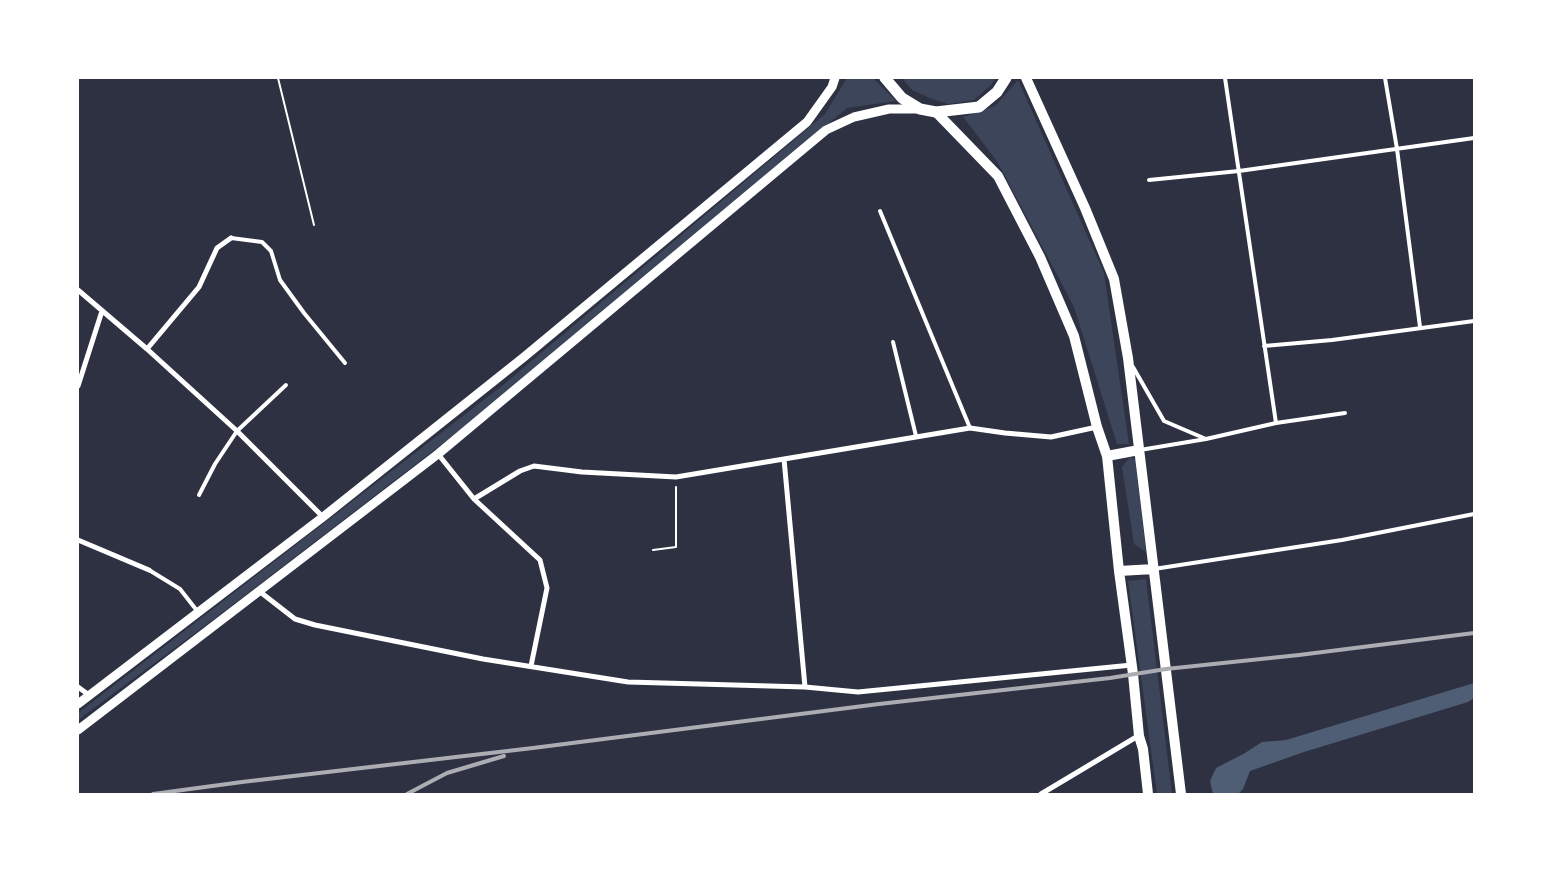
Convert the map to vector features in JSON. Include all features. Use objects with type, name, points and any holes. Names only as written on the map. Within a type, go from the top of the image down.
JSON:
[{"type":"main road","points":[[885,78],[902,98],[920,108],[936,112],[979,107],[997,92],[1006,78]]},
{"type":"main road","points":[[1026,78],[1081,199],[1114,279],[1128,358],[1181,794]]},
{"type":"main road","points":[[936,112],[998,176],[1036,249],[1074,336],[1097,427],[1107,456],[1139,736],[1143,749],[1148,794]]},
{"type":"main road","points":[[1107,456],[1139,450]]},
{"type":"main road","points":[[1119,571],[1154,569]]},
{"type":"street","points":[[78,704],[323,517],[524,357],[807,122],[832,87],[835,78]]},
{"type":"street","points":[[78,730],[438,454],[826,130],[854,117],[889,109],[920,108]]},
{"type":"street","points":[[147,349],[199,286],[217,248],[231,238]]},
{"type":"street","points":[[78,290],[147,349],[237,431],[323,517]]},
{"type":"street","points":[[78,386],[102,311]]},
{"type":"street","points":[[474,499],[520,471],[534,466],[582,472],[676,477],[970,428],[1051,437],[1097,427]]},
{"type":"street","points":[[438,454],[474,499],[540,560],[547,588],[531,666]]},
{"type":"street","points":[[784,459],[805,687]]},
{"type":"street","points":[[78,540],[149,570]]},
{"type":"street","points":[[258,591],[295,619],[314,625],[483,659],[628,682],[805,687],[858,692],[1132,665]]},
{"type":"street","points":[[78,687],[89,695]]},
{"type":"street","points":[[1041,794],[1139,736]]},
{"type":"lane","points":[[1225,78],[1276,423]]},
{"type":"lane","points":[[1386,78],[1420,327]]},
{"type":"lane","points":[[1149,180],[1239,171],[1474,138]]},
{"type":"lane","points":[[880,211],[970,428]]},
{"type":"lane","points":[[231,238],[262,242],[271,251],[280,280],[345,363]]},
{"type":"lane","points":[[1264,346],[1332,340],[1474,321]]},
{"type":"lane","points":[[893,342],[916,436]]},
{"type":"lane","points":[[1128,358],[1164,420],[1206,439]]},
{"type":"lane","points":[[199,496],[215,464],[237,431],[286,385]]},
{"type":"lane","points":[[1139,450],[1206,439],[1276,423],[1344,413]]},
{"type":"lane","points":[[1154,569],[1342,540],[1474,514]]},
{"type":"lane","points":[[149,570],[180,589],[198,612]]},
{"type":"path","points":[[278,78],[314,225]]},
{"type":"path","points":[[653,550],[676,547],[676,477]]},
{"type":"shaded area","points":[[847,78],[873,78],[896,101],[847,108],[511,391],[226,610],[78,720],[78,713],[503,385],[825,114]]},
{"type":"shaded area","points":[[902,78],[996,78],[974,100],[948,104],[912,90]]},
{"type":"shaded area","points":[[1018,80],[1104,273],[1129,444],[1117,444],[1074,307],[997,161],[963,117],[995,106]]},
{"type":"shaded area","points":[[1130,457],[1135,459],[1146,552],[1134,544],[1122,467]]},
{"type":"shaded area","points":[[1146,579],[1172,794],[1157,794],[1128,581]]},
{"type":"shaded area","points":[[1474,683],[1474,698],[1468,702],[1304,752],[1250,771],[1243,789],[1238,794],[1213,794],[1210,781],[1216,768],[1262,742],[1286,740]]},
{"type":"railway","points":[[153,794],[879,704],[1110,678],[1166,669],[1299,655],[1474,633]]},
{"type":"railway","points":[[407,794],[447,773],[504,756]]}]
